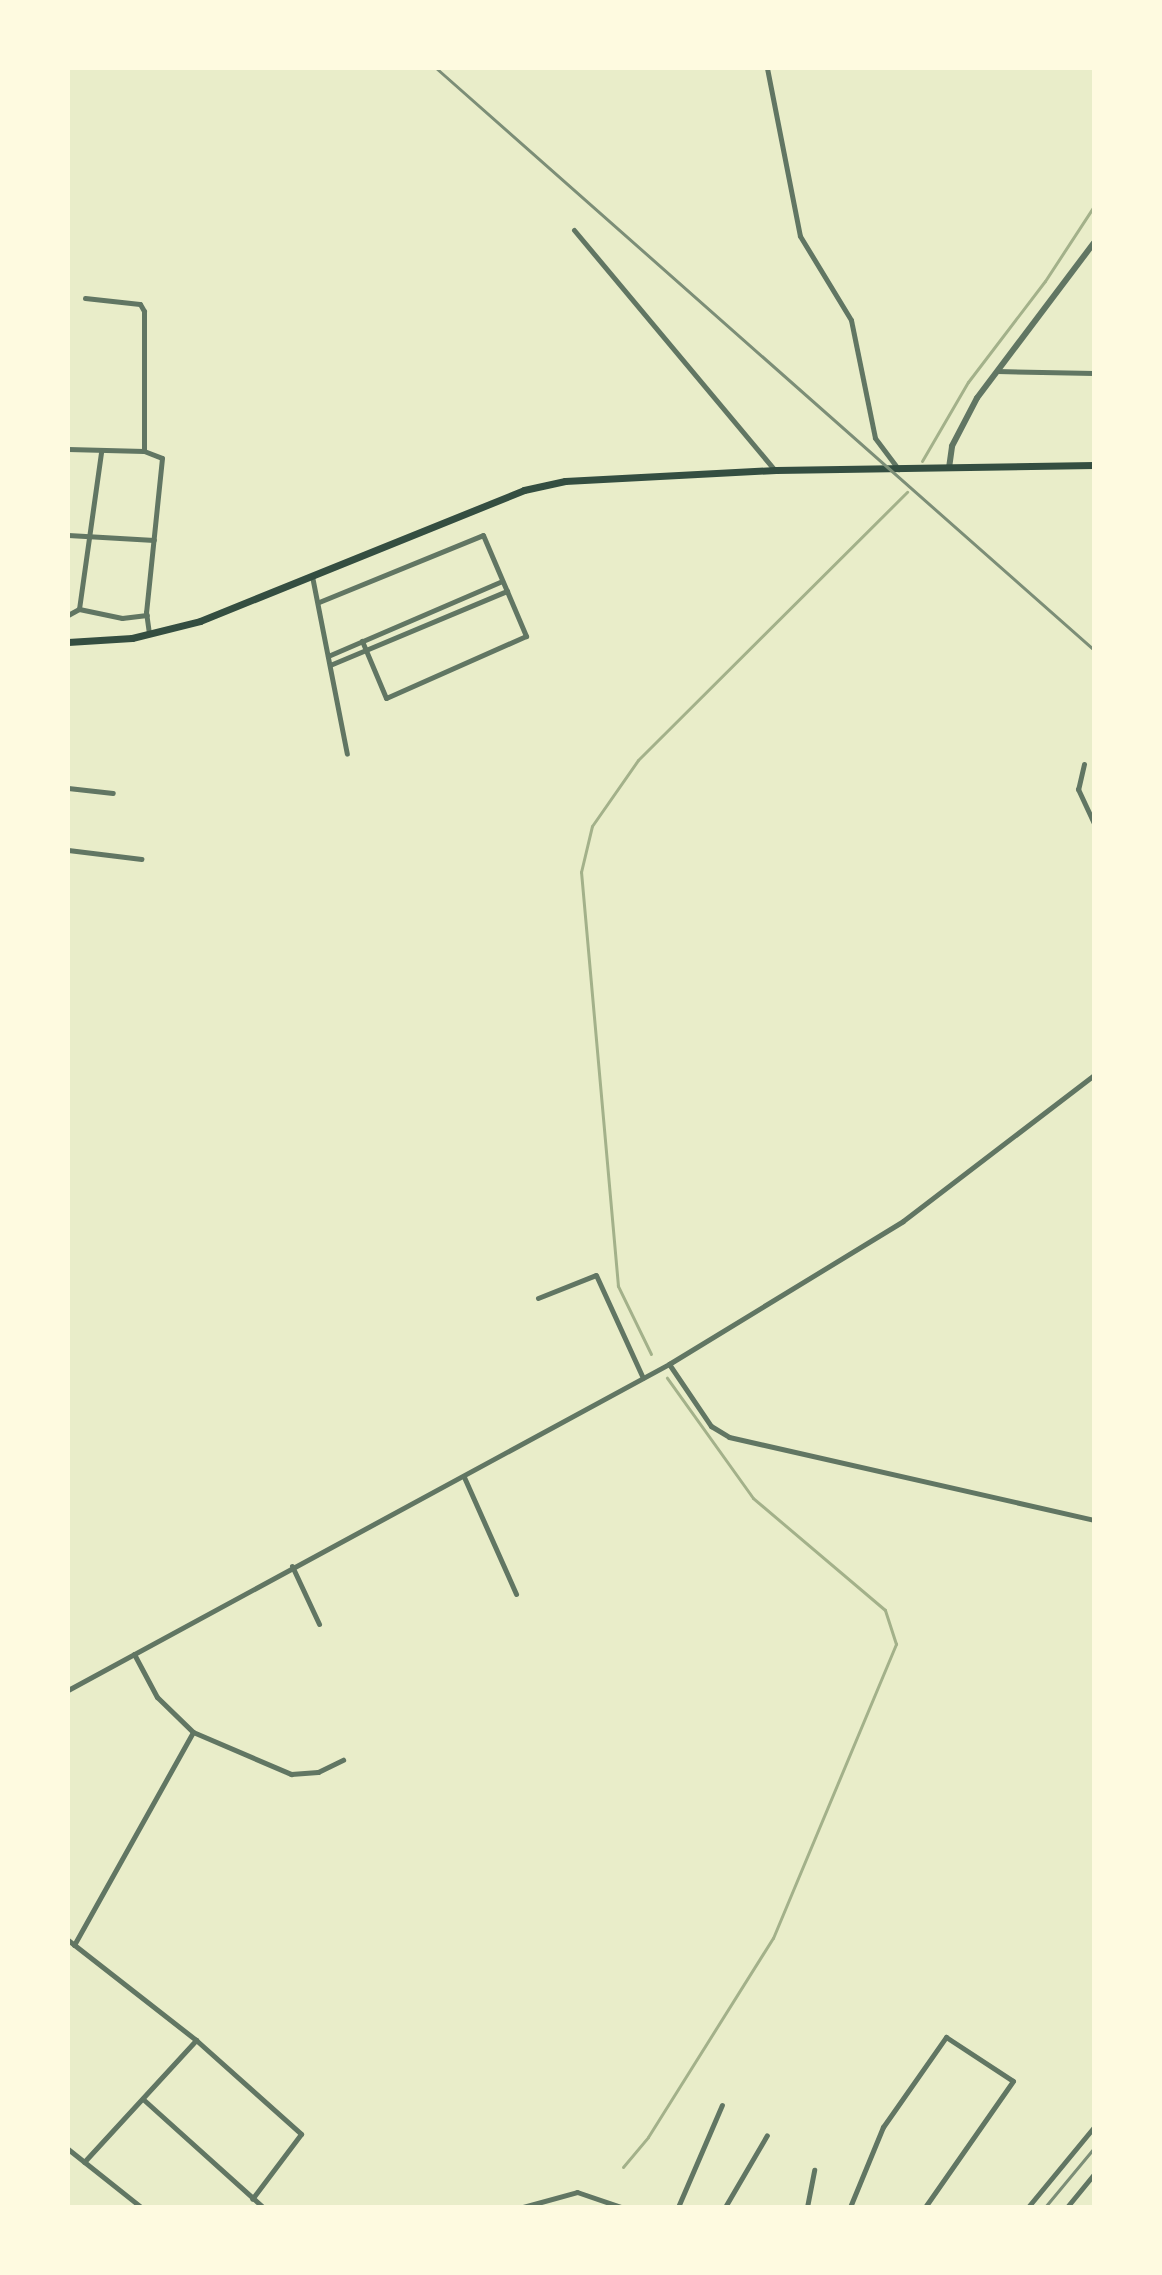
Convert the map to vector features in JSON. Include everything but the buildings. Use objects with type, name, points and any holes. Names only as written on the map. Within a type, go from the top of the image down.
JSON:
[{"type":"main road","points":[[68,642],[149,635],[312,576],[524,490],[608,476],[1094,465]]},
{"type":"street","points":[[767,68],[800,236],[851,320],[875,438],[898,469]]},
{"type":"street","points":[[574,230],[762,448],[776,470]]},
{"type":"street","points":[[949,468],[952,446],[964,420],[996,371],[1094,243]]},
{"type":"street","points":[[85,298],[140,304],[144,311],[144,451]]},
{"type":"street","points":[[996,371],[1094,373]]},
{"type":"street","points":[[68,449],[144,451],[162,458],[147,615],[149,635]]},
{"type":"street","points":[[79,609],[101,452]]},
{"type":"street","points":[[68,535],[154,540]]},
{"type":"street","points":[[319,602],[483,535],[526,636],[386,698],[362,641]]},
{"type":"street","points":[[312,576],[347,754]]},
{"type":"street","points":[[328,656],[502,581]]},
{"type":"street","points":[[330,665],[507,591]]},
{"type":"street","points":[[68,615],[79,609],[122,618],[147,615]]},
{"type":"street","points":[[1084,764],[1078,789],[1094,824]]},
{"type":"street","points":[[68,788],[113,793]]},
{"type":"street","points":[[68,850],[141,859]]},
{"type":"street","points":[[68,1690],[669,1364],[903,1221],[1094,1075]]},
{"type":"street","points":[[538,1298],[596,1275],[643,1378]]},
{"type":"street","points":[[669,1364],[711,1426],[729,1437],[1094,1520]]},
{"type":"street","points":[[464,1477],[516,1594]]},
{"type":"street","points":[[292,1566],[319,1624]]},
{"type":"street","points":[[134,1654],[157,1697],[193,1732],[291,1774],[318,1772],[343,1760]]},
{"type":"street","points":[[74,1945],[193,1732]]},
{"type":"street","points":[[68,1940],[196,2040],[301,2134],[252,2199]]},
{"type":"street","points":[[850,2207],[883,2127],[946,2037],[1013,2081],[925,2207]]},
{"type":"street","points":[[84,2162],[196,2040]]},
{"type":"street","points":[[144,2100],[259,2207]]},
{"type":"street","points":[[678,2207],[722,2105]]},
{"type":"street","points":[[1028,2207],[1094,2127]]},
{"type":"street","points":[[725,2207],[767,2135]]},
{"type":"street","points":[[68,2149],[141,2207]]},
{"type":"street","points":[[807,2207],[814,2170]]},
{"type":"street","points":[[1067,2207],[1094,2174]]},
{"type":"street","points":[[523,2207],[577,2192],[621,2207]]},
{"type":"waterway","points":[[922,461],[968,382],[1045,281],[1094,206]]},
{"type":"waterway","points":[[651,1354],[618,1286],[581,872],[592,826],[638,760],[907,492]]},
{"type":"waterway","points":[[623,2167],[648,2137],[773,1938],[896,1644],[885,1610],[753,1498],[667,1378]]},
{"type":"railway","points":[[436,68],[1094,650]]},
{"type":"railway","points":[[1045,2207],[1094,2148]]}]
